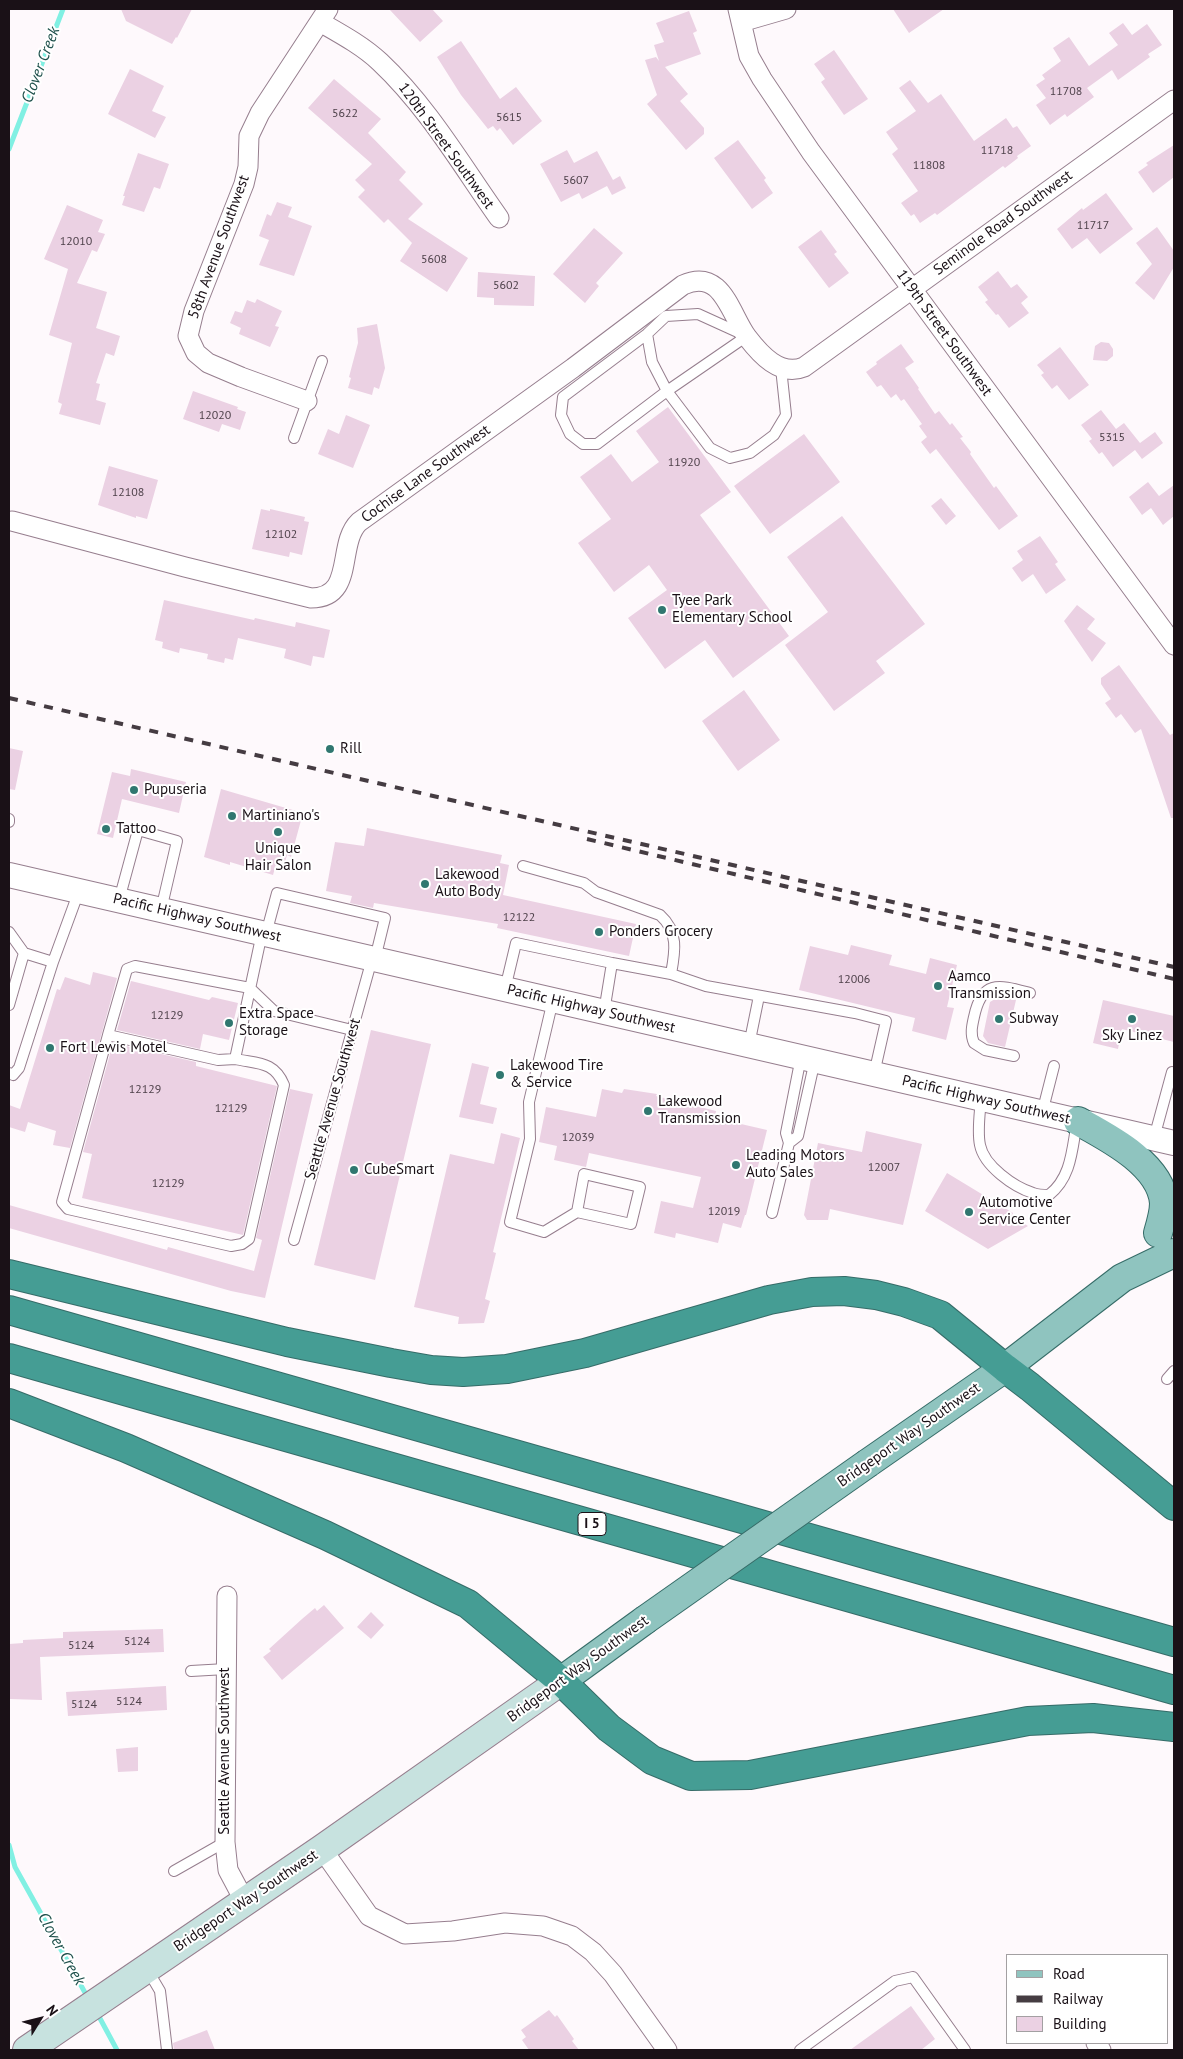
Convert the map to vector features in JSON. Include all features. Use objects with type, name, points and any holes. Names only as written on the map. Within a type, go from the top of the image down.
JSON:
[{"type":"highway","points":[[9,1274],[287,1342],[431,1370],[463,1372],[508,1369],[585,1353],[769,1300],[812,1292],[844,1290],[876,1295],[904,1302],[940,1315],[1174,1506]]},
{"type":"highway","points":[[9,1310],[1174,1642]]},
{"type":"highway","name":"I 5","points":[[9,1358],[1174,1690]]},
{"type":"highway","points":[[9,1403],[126,1448],[298,1523],[468,1604],[561,1681],[609,1728],[652,1760],[691,1776],[750,1775],[1028,1721],[1093,1718],[1174,1727]]},
{"type":"main road","points":[[1078,1121],[1121,1144],[1156,1181],[1164,1204],[1169,1241]]},
{"type":"main road","name":"Bridgeport Way Southwest","points":[[27,2050],[322,1849],[868,1462],[1004,1368],[1169,1241]]},
{"type":"street","points":[[739,15],[786,9]]},
{"type":"street","name":"120th Street Southwest","points":[[324,15],[351,40],[380,62],[403,86],[425,113],[499,218]]},
{"type":"street","name":"58th Avenue Southwest","points":[[307,401],[208,363],[196,353],[188,336],[194,311],[244,184],[248,167],[249,136],[260,113],[324,15]]},
{"type":"street","name":"119th Street Southwest","points":[[739,15],[749,56],[762,79],[811,152],[1174,645]]},
{"type":"street","name":"Seminole Road Southwest","points":[[781,368],[796,371],[804,368],[1174,100]]},
{"type":"street","name":"Cochise Lane Southwest","points":[[11,521],[185,567],[311,598],[320,598],[328,595],[338,585],[349,535],[359,522],[573,368],[683,285],[695,281],[702,282],[714,286],[721,291],[747,336],[760,352],[781,368]]},
{"type":"street","name":"Pacific Highway Southwest","points":[[9,874],[1164,1141]]},
{"type":"street","name":"Seattle Avenue Southwest","points":[[226,1596],[225,1842],[228,1870],[245,1902]]},
{"type":"street","points":[[322,1849],[369,1916],[405,1934],[453,1931],[505,1923],[543,1926],[572,1936],[593,1952],[613,1974],[666,2050]]},
{"type":"lane","points":[[698,314],[747,336],[667,391],[597,444],[583,444],[570,434],[561,415],[563,397],[647,334],[666,316],[698,314]]},
{"type":"lane","points":[[647,334],[652,362],[667,391],[710,448],[730,458],[750,453],[774,435],[786,415],[781,368]]},
{"type":"lane","points":[[294,438],[322,361]]},
{"type":"lane","points":[[119,900],[138,830],[177,841],[161,910]]},
{"type":"lane","points":[[523,866],[584,883],[596,892],[660,915],[668,922],[674,936],[676,948],[672,974]]},
{"type":"lane","points":[[9,1073],[13,1075],[19,1068],[53,962],[79,891]]},
{"type":"lane","name":"Seattle Avenue Southwest","points":[[264,933],[277,893],[385,918],[294,1240]]},
{"type":"lane","points":[[9,932],[24,953],[53,962]]},
{"type":"lane","points":[[235,1059],[264,933]]},
{"type":"lane","points":[[505,989],[516,943],[672,974],[706,986],[886,1021],[874,1074]]},
{"type":"lane","points":[[9,1005],[24,953]]},
{"type":"lane","points":[[604,1012],[612,963]]},
{"type":"lane","points":[[108,1035],[218,1060],[235,1059],[269,1066],[279,1073],[284,1085],[249,1239],[242,1244],[231,1246],[68,1210],[62,1202],[108,1035],[127,969],[135,966],[250,988],[274,1011],[352,1030]]},
{"type":"lane","points":[[1014,1056],[985,1050],[974,1043],[971,1033],[977,1004],[985,992],[998,986],[1030,993]]},
{"type":"lane","points":[[749,1045],[759,996]]},
{"type":"lane","points":[[553,1000],[529,1102],[530,1140],[510,1222],[544,1232],[577,1212],[631,1224],[640,1187],[584,1174],[577,1212]]},
{"type":"lane","points":[[772,1213],[790,1143],[798,1136],[808,1059]]},
{"type":"lane","points":[[1042,1113],[1054,1066]]},
{"type":"lane","points":[[1164,1141],[1172,1072]]},
{"type":"lane","points":[[981,1098],[979,1144],[983,1155],[992,1167],[1010,1182],[1034,1194],[1049,1195],[1058,1188],[1065,1178],[1078,1121]]},
{"type":"lane","points":[[191,1671],[226,1668]]},
{"type":"lane","points":[[174,1871],[225,1842]]},
{"type":"lane","points":[[146,1968],[160,1991],[167,2050]]},
{"type":"lane","points":[[800,2050],[896,1981],[913,1977],[965,2050]]},
{"type":"building","points":[[121,9],[192,9],[172,44],[126,21]]},
{"type":"building","points":[[389,9],[432,9],[443,21],[420,42]]},
{"type":"building","points":[[893,9],[944,9],[909,33]]},
{"type":"building","points":[[689,11],[697,31],[693,33],[701,54],[665,67],[688,94],[680,101],[704,128],[704,134],[686,150],[647,104],[657,95],[645,60],[656,57],[659,61],[654,45],[664,42],[656,23]]},
{"type":"building","points":[[1123,23],[1132,35],[1147,24],[1162,45],[1148,54],[1150,57],[1118,80],[1112,70],[1087,88],[1094,97],[1067,117],[1065,114],[1050,125],[1036,105],[1046,98],[1036,85],[1045,79],[1042,75],[1061,61],[1053,48],[1069,37],[1089,66],[1118,45],[1109,33]]},
{"type":"building","points":[[461,41],[500,99],[516,87],[542,121],[513,145],[500,128],[497,131],[493,126],[488,129],[461,95],[437,57]]},
{"type":"building","points":[[834,50],[868,99],[844,115],[821,82],[825,79],[814,64]]},
{"type":"building","points":[[130,69],[164,86],[152,111],[166,117],[155,138],[108,114]]},
{"type":"building","points":[[334,79],[381,119],[368,133],[406,172],[399,180],[423,204],[408,219],[468,258],[447,292],[400,261],[412,243],[388,219],[384,223],[358,197],[365,190],[355,180],[372,164],[308,108]]},
{"type":"building","points":[[910,80],[928,103],[941,94],[974,141],[1006,118],[1013,128],[1017,126],[1031,146],[1005,168],[1003,166],[937,215],[935,213],[920,223],[914,214],[911,216],[901,203],[918,191],[892,154],[898,149],[886,132],[916,111],[899,88]]},
{"type":"building","points":[[738,140],[766,178],[764,180],[773,193],[752,209],[714,158]]},
{"type":"building","points":[[1174,145],[1174,177],[1153,193],[1138,172],[1148,165],[1146,163]]},
{"type":"building","points":[[567,150],[574,163],[597,151],[613,180],[620,176],[626,188],[612,195],[607,186],[582,199],[579,193],[561,202],[540,164]]},
{"type":"building","points":[[138,153],[169,164],[160,189],[154,187],[144,212],[122,205],[125,196],[123,196]]},
{"type":"building","points":[[1106,193],[1133,229],[1100,254],[1087,238],[1072,249],[1057,229],[1082,208],[1083,210]]},
{"type":"building","points":[[277,202],[292,207],[288,217],[312,226],[294,276],[259,265],[269,240],[259,236],[267,214],[271,216]]},
{"type":"building","points":[[67,205],[103,220],[98,232],[105,234],[97,252],[92,250],[77,283],[107,292],[96,328],[120,336],[114,356],[106,353],[96,383],[100,384],[96,400],[106,403],[100,425],[59,414],[62,404],[58,402],[72,343],[49,335],[68,269],[44,259]]},
{"type":"building","points":[[1157,227],[1174,251],[1174,267],[1154,300],[1135,283],[1152,264],[1136,243]]},
{"type":"building","points":[[594,228],[623,253],[596,283],[599,286],[585,303],[553,274]]},
{"type":"building","points":[[821,230],[837,252],[834,254],[849,273],[829,288],[798,247]]},
{"type":"building","points":[[998,271],[1011,288],[1017,284],[1028,297],[1021,303],[1029,313],[1009,328],[985,302],[988,300],[978,287]]},
{"type":"building","points":[[478,272],[535,276],[534,306],[494,305],[494,298],[477,297]]},
{"type":"building","points":[[257,299],[282,311],[275,326],[279,327],[270,347],[239,334],[241,328],[230,323],[235,311],[242,313],[247,300],[255,303]]},
{"type":"building","points":[[377,324],[385,368],[379,389],[374,387],[372,395],[348,388],[358,343],[357,328]]},
{"type":"building","points":[[1101,342],[1109,343],[1113,349],[1113,356],[1107,361],[1093,360],[1095,346]]},
{"type":"building","points":[[901,344],[914,362],[905,368],[935,414],[939,411],[950,425],[952,423],[963,437],[960,438],[971,452],[970,454],[994,488],[996,486],[1018,516],[999,530],[936,449],[930,454],[921,442],[927,437],[919,426],[922,424],[904,399],[901,401],[896,394],[891,398],[881,385],[877,387],[866,372],[877,364],[876,362]]},
{"type":"building","points":[[1060,347],[1089,385],[1069,400],[1057,385],[1052,389],[1041,375],[1044,373],[1037,365]]},
{"type":"building","points":[[193,391],[238,407],[237,409],[246,412],[240,430],[222,424],[219,432],[183,419]]},
{"type":"building","points":[[668,407],[731,492],[700,515],[789,636],[733,678],[705,640],[665,669],[628,618],[667,590],[649,565],[614,592],[578,543],[611,519],[580,477],[611,454],[632,482],[659,462],[636,431]]},
{"type":"building","points":[[1101,410],[1116,429],[1124,423],[1140,443],[1155,432],[1163,443],[1142,459],[1135,450],[1113,467],[1102,452],[1099,454],[1089,441],[1092,439],[1081,425]]},
{"type":"building","points":[[346,415],[370,425],[353,468],[318,454],[328,429],[339,434]]},
{"type":"building","points":[[804,434],[840,482],[770,534],[734,486]]},
{"type":"building","points":[[109,466],[158,480],[147,519],[136,516],[136,518],[98,505]]},
{"type":"building","points":[[1148,482],[1159,496],[1174,485],[1174,516],[1163,525],[1151,508],[1142,515],[1129,497]]},
{"type":"building","points":[[941,498],[956,516],[946,525],[931,506]]},
{"type":"building","points":[[261,509],[270,511],[270,509],[305,517],[304,521],[309,522],[302,555],[290,552],[289,557],[252,549]]},
{"type":"building","points":[[842,516],[925,624],[876,661],[885,673],[834,711],[785,645],[828,612],[787,557]]},
{"type":"building","points":[[1040,536],[1058,562],[1055,564],[1066,580],[1046,594],[1033,574],[1022,582],[1012,568],[1023,560],[1017,551]]},
{"type":"building","points":[[164,600],[254,620],[255,618],[295,627],[296,622],[330,630],[324,658],[313,656],[311,666],[284,658],[286,649],[238,638],[233,660],[225,658],[224,663],[207,659],[208,654],[180,648],[179,653],[162,648],[163,642],[155,640]]},
{"type":"building","points":[[1077,605],[1095,619],[1087,629],[1106,643],[1092,662],[1064,621]]},
{"type":"building","points":[[1119,665],[1170,735],[1174,733],[1174,818],[1171,818],[1141,729],[1135,733],[1121,714],[1116,718],[1105,703],[1111,699],[1101,684],[1101,678]]},
{"type":"building","points":[[744,690],[780,740],[738,771],[702,721]]},
{"type":"building","points":[[9,748],[23,751],[15,790],[9,789]]},
{"type":"building","points":[[131,769],[186,782],[179,813],[122,799],[113,838],[97,834],[112,772],[130,776]]},
{"type":"building","points":[[221,789],[303,813],[291,857],[287,855],[284,866],[276,864],[273,875],[230,862],[230,865],[204,857]]},
{"type":"building","points":[[367,828],[502,855],[500,863],[509,865],[503,895],[636,924],[629,956],[497,928],[498,924],[374,903],[373,908],[350,903],[352,896],[326,891],[335,842],[364,846]]},
{"type":"building","points":[[851,945],[892,955],[889,965],[926,974],[930,958],[957,965],[947,1007],[954,1008],[946,1040],[912,1031],[915,1018],[799,990],[810,946],[848,955]]},
{"type":"building","points":[[93,972],[117,978],[70,1148],[53,1145],[56,1131],[28,1122],[25,1132],[9,1127],[9,1105],[20,1109],[57,989],[60,990],[65,977],[90,985]]},
{"type":"building","points":[[131,981],[209,1000],[212,997],[238,1003],[229,1040],[203,1034],[200,1049],[117,1030]]},
{"type":"building","name":"Subway","points":[[1000,996],[1016,1000],[1005,1047],[988,1043],[983,1036],[990,1002]]},
{"type":"building","points":[[1103,1000],[1174,1016],[1174,1042],[1122,1029],[1118,1049],[1093,1043]]},
{"type":"building","points":[[371,1030],[431,1044],[375,1280],[314,1265]]},
{"type":"building","points":[[113,1043],[196,1062],[196,1066],[277,1086],[243,1235],[82,1198],[92,1154],[83,1152]]},
{"type":"building","points":[[472,1063],[489,1067],[480,1104],[497,1108],[493,1124],[459,1117]]},
{"type":"building","points":[[290,1089],[313,1094],[265,1298],[231,1291],[9,1228],[9,1205],[167,1250],[168,1247],[254,1271],[262,1240],[256,1238]]},
{"type":"building","points":[[602,1089],[622,1093],[624,1089],[657,1094],[656,1096],[716,1111],[715,1118],[767,1130],[741,1228],[723,1223],[718,1243],[676,1233],[675,1238],[654,1233],[661,1201],[693,1208],[701,1177],[589,1153],[586,1167],[554,1160],[557,1146],[539,1142],[546,1107],[596,1117]]},
{"type":"building","points":[[866,1131],[922,1144],[903,1225],[830,1209],[828,1220],[807,1220],[804,1215],[818,1143],[862,1152]]},
{"type":"building","points":[[501,1133],[520,1138],[493,1252],[496,1253],[485,1299],[490,1301],[484,1323],[458,1324],[459,1317],[414,1307],[450,1154],[494,1164]]},
{"type":"building","name":"Automotive Service Center","points":[[947,1173],[1013,1213],[1012,1216],[1028,1226],[988,1249],[925,1211]]},
{"type":"building","points":[[324,1605],[344,1628],[282,1680],[263,1657],[271,1651],[269,1649],[302,1619],[315,1608],[317,1611]]},
{"type":"building","points":[[371,1612],[384,1625],[371,1639],[357,1627]]},
{"type":"building","points":[[163,1629],[164,1652],[40,1657],[42,1700],[10,1699],[9,1644],[23,1643],[23,1640],[63,1638],[63,1632]]},
{"type":"building","points":[[166,1686],[167,1710],[68,1716],[66,1692]]},
{"type":"building","points":[[138,1747],[138,1771],[118,1772],[116,1749]]},
{"type":"building","points":[[911,2006],[935,2039],[921,2050],[850,2050]]},
{"type":"building","points":[[549,2010],[555,2017],[557,2015],[574,2039],[572,2041],[579,2050],[529,2050],[522,2040],[526,2037],[521,2030]]},
{"type":"building","points":[[207,2030],[215,2050],[174,2050],[173,2043]]},
{"type":"waterway","name":"Clover Creek","points":[[9,149],[63,9]]},
{"type":"waterway","name":"Clover Creek","points":[[9,1845],[15,1867],[88,1998]]},
{"type":"waterway","name":"Clover Creek","points":[[96,2011],[117,2050]]},
{"type":"railway","points":[[9,698],[1174,967]]},
{"type":"railway","points":[[587,839],[1174,979]]},
{"type":"place","name":"Tyee Park Elementary School","points":[[662,610]]},
{"type":"place","name":"Rill","points":[[330,749]]},
{"type":"place","name":"Pupuseria","points":[[134,790]]},
{"type":"place","name":"Martiniano's","points":[[232,816]]},
{"type":"place","name":"Tattoo","points":[[106,829]]},
{"type":"place","name":"Unique Hair Salon","points":[[278,832]]},
{"type":"place","name":"Lakewood Auto Body","points":[[425,884]]},
{"type":"place","name":"Ponders Grocery","points":[[599,932]]},
{"type":"place","name":"Aamco Transmission","points":[[938,986]]},
{"type":"place","name":"Subway","points":[[999,1019]]},
{"type":"place","name":"Sky Linez","points":[[1132,1019]]},
{"type":"place","name":"Extra Space Storage","points":[[229,1023]]},
{"type":"place","name":"Fort Lewis Motel","points":[[50,1048]]},
{"type":"place","name":"Lakewood Tire & Service","points":[[500,1075]]},
{"type":"place","name":"Lakewood Transmission","points":[[648,1111]]},
{"type":"place","name":"Leading Motors Auto Sales","points":[[736,1165]]},
{"type":"place","name":"CubeSmart","points":[[354,1170]]},
{"type":"place","name":"Automotive Service Center","points":[[969,1212]]}]
